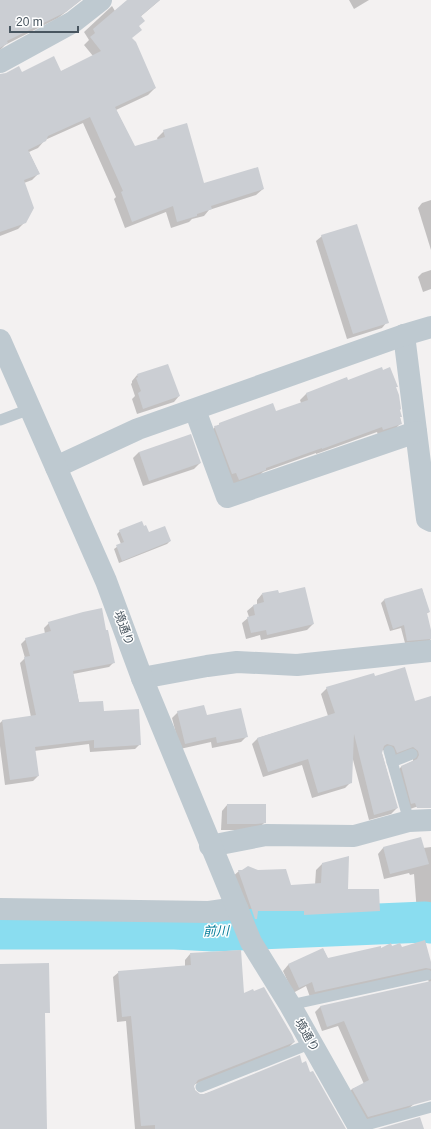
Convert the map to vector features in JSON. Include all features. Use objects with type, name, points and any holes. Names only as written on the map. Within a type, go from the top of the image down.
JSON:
[{"type":"street","points":[[0,62],[74,22],[101,0]]},
{"type":"street","points":[[56,467],[138,429],[404,335],[431,327]]},
{"type":"street","points":[[404,335],[427,519],[431,521]]},
{"type":"street","name":"境通り","points":[[0,340],[106,581],[142,678],[210,846],[251,942],[290,1005],[359,1128]]},
{"type":"street","points":[[195,410],[227,497],[416,432]]},
{"type":"street","points":[[142,678],[237,662],[297,665],[431,651]]},
{"type":"street","points":[[210,846],[266,834],[354,836],[409,821],[431,820]]},
{"type":"street","points":[[0,909],[209,912],[239,914]]},
{"type":"lane","points":[[0,420],[30,410]]},
{"type":"lane","points":[[389,750],[409,821]]},
{"type":"lane","points":[[392,762],[412,754]]},
{"type":"lane","points":[[290,1005],[427,975]]},
{"type":"lane","points":[[201,1087],[312,1043]]},
{"type":"lane","points":[[359,1128],[431,1107]]},
{"type":"building","points":[[0,0],[81,0],[66,12],[7,41],[8,43],[0,48]]},
{"type":"building","points":[[127,0],[160,0],[141,16],[145,21],[139,26],[142,30],[132,38],[136,42],[156,88],[115,107],[135,146],[165,137],[163,130],[187,123],[204,183],[258,167],[264,189],[211,206],[212,209],[197,214],[197,216],[177,222],[173,206],[132,222],[121,192],[123,191],[90,117],[48,136],[46,141],[28,150],[40,174],[24,180],[34,208],[26,223],[0,232],[0,74],[6,73],[19,66],[22,72],[54,56],[61,71],[101,51],[90,37],[95,33],[93,29]]},
{"type":"building","points":[[357,224],[389,323],[353,334],[321,235]]},
{"type":"building","points":[[168,364],[180,396],[143,409],[138,393],[141,391],[136,378],[138,377],[137,374]]},
{"type":"building","points":[[382,367],[383,370],[390,367],[398,387],[396,387],[399,395],[402,417],[400,417],[402,424],[383,430],[382,427],[266,468],[266,470],[239,480],[236,473],[232,474],[214,426],[273,403],[276,411],[308,400],[306,393],[347,377],[348,380]]},
{"type":"building","points":[[191,434],[201,463],[149,481],[139,452]]},
{"type":"building","points":[[142,521],[144,526],[146,525],[149,532],[165,526],[171,541],[122,561],[116,545],[124,542],[119,530]]},
{"type":"building","points":[[305,587],[314,624],[267,635],[266,630],[251,633],[247,617],[255,615],[253,605],[264,602],[262,593],[278,590],[279,593]]},
{"type":"building","points":[[422,588],[430,612],[427,613],[431,630],[431,639],[407,641],[404,625],[393,629],[384,599]]},
{"type":"building","points":[[102,608],[115,663],[73,671],[79,702],[103,701],[104,711],[139,709],[141,745],[94,748],[94,740],[35,747],[39,776],[10,780],[2,720],[36,715],[24,657],[30,656],[25,638],[51,631],[48,622]]},
{"type":"building","points":[[405,667],[415,701],[431,696],[431,808],[417,808],[415,803],[411,804],[401,766],[417,759],[419,755],[418,751],[413,747],[397,753],[394,746],[387,744],[384,746],[382,753],[398,808],[374,815],[354,734],[352,783],[318,793],[308,759],[268,772],[257,738],[335,713],[326,687],[374,673],[375,676]]},
{"type":"building","points":[[204,705],[207,715],[241,708],[248,737],[217,743],[216,737],[185,744],[177,711]]},
{"type":"building","points":[[227,804],[266,804],[266,823],[227,824]]},
{"type":"building","points":[[421,837],[429,864],[390,874],[383,847]]},
{"type":"building","points":[[349,856],[348,889],[379,889],[380,911],[304,915],[304,911],[258,911],[257,919],[255,919],[238,870],[242,870],[248,866],[258,870],[286,869],[291,885],[321,883],[322,863]]},
{"type":"building","points":[[425,940],[431,962],[431,969],[426,968],[315,992],[312,982],[299,988],[288,964],[323,948],[328,958],[381,946],[381,948],[391,943],[392,946],[400,943],[402,947]]},
{"type":"building","points":[[241,950],[244,993],[253,989],[254,991],[264,987],[295,1042],[198,1080],[194,1086],[195,1090],[200,1094],[204,1094],[300,1055],[302,1063],[306,1061],[310,1072],[313,1071],[346,1129],[155,1129],[155,1125],[141,1126],[131,1016],[122,1017],[118,971],[191,965],[190,953]]},
{"type":"building","points":[[49,963],[50,1013],[45,1013],[47,1129],[0,1129],[0,964]]},
{"type":"building","points":[[431,981],[431,1100],[368,1117],[352,1089],[369,1080],[344,1021],[327,1027],[320,1006]]},
{"type":"building","points":[[420,1117],[424,1129],[378,1129]]},
{"type":"waterway","name":"前川","points":[[0,929],[175,929],[213,931],[425,922],[431,923]]}]
